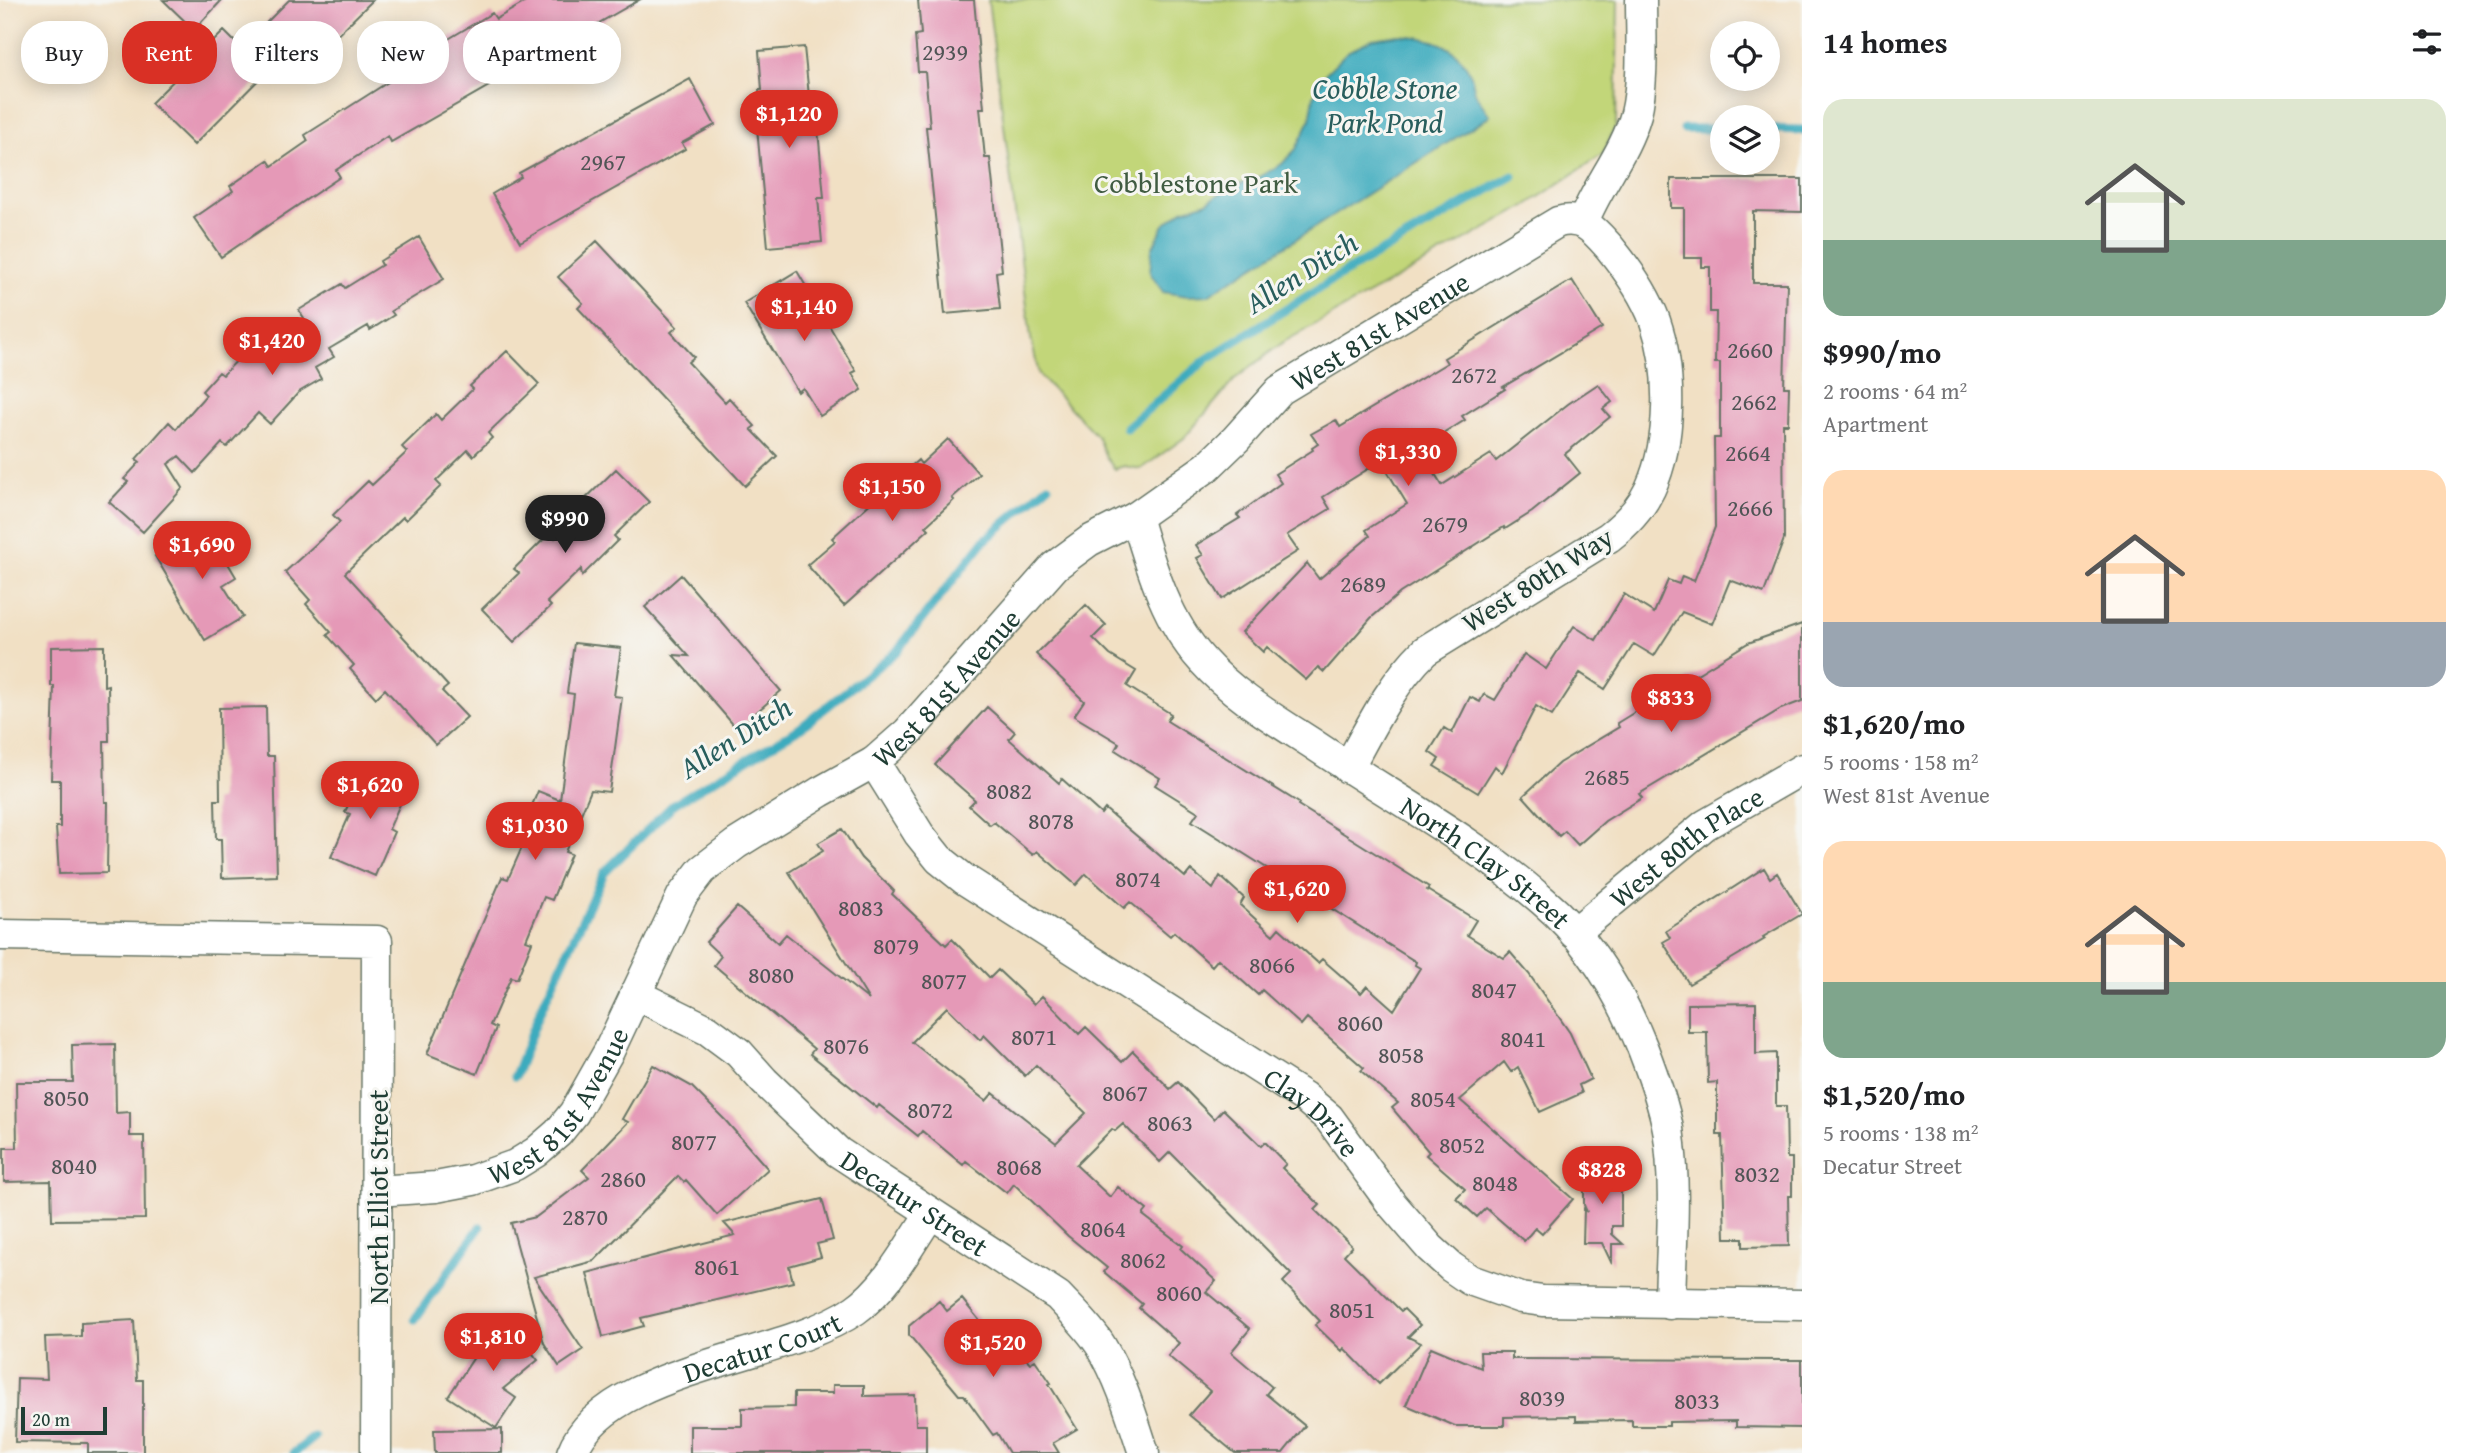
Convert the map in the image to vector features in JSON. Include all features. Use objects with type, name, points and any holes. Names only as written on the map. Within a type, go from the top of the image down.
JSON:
[{"type":"street","points":[[1583,222],[1592,199],[1622,149],[1636,113],[1640,71],[1641,0]]},
{"type":"street","name":"West 81st Avenue","points":[[377,1191],[436,1187],[473,1180],[515,1165],[536,1152],[558,1133],[574,1113],[609,1051],[682,896],[702,870],[736,844],[874,762],[908,732],[1055,566],[1089,541],[1136,517],[1207,467],[1280,390],[1558,222],[1569,219],[1583,222]]},
{"type":"street","name":"West 80th Way","points":[[1348,768],[1385,698],[1425,651],[1609,537],[1633,515],[1650,490],[1662,450],[1667,387],[1655,322],[1627,268],[1583,222]]},
{"type":"street","name":"North Clay Street","points":[[1136,517],[1158,589],[1200,659],[1259,708],[1480,852],[1544,902],[1574,933],[1608,978],[1633,1024],[1654,1077],[1667,1128],[1673,1184],[1670,1304]]},
{"type":"street","name":"Clay Drive","points":[[874,762],[919,834],[939,859],[964,879],[1282,1081],[1329,1118],[1391,1203],[1430,1248],[1470,1280],[1521,1298],[1592,1303],[1802,1305]]},
{"type":"street","name":"West 80th Place","points":[[1574,933],[1705,825],[1802,769]]},
{"type":"street","name":"North Elliot Street","points":[[0,935],[377,940],[376,1453]]},
{"type":"street","name":"Decatur Street","points":[[635,994],[708,1030],[739,1053],[824,1140],[1058,1296],[1085,1324],[1110,1362],[1144,1453]]},
{"type":"street","name":"Decatur Court","points":[[572,1453],[586,1427],[635,1392],[794,1340],[856,1309],[873,1295],[931,1213]]},
{"type":"green space","name":"Cobblestone Park","points":[[988,0],[1618,0],[1616,125],[1603,154],[1524,207],[1282,343],[1236,378],[1184,438],[1141,469],[1124,466],[1115,469],[1107,459],[1097,436],[1039,375],[1031,338]]},
{"type":"water","name":"Cobble Stone Park Pond","points":[[1399,35],[1432,40],[1459,56],[1471,76],[1476,95],[1490,116],[1208,295],[1187,296],[1163,292],[1150,273],[1152,249],[1164,225],[1183,210],[1207,202],[1231,187],[1257,178],[1282,164],[1296,149],[1310,120],[1314,96],[1325,74],[1347,52],[1372,39]]},
{"type":"building","points":[[163,0],[222,0],[202,21],[185,21]]},
{"type":"building","points":[[289,0],[373,0],[343,30],[343,21],[268,21]]},
{"type":"building","points":[[529,0],[639,0],[602,21],[479,21],[492,13],[496,19]]},
{"type":"building","points":[[918,0],[974,0],[984,108],[980,108],[985,158],[990,158],[1002,271],[996,272],[1000,309],[945,314],[926,127],[930,127],[925,72],[918,72],[915,35],[921,34]]},
{"type":"building","points":[[463,30],[463,84],[492,84],[391,142],[388,136],[336,170],[340,177],[221,257],[194,218],[233,191],[230,186],[268,160],[272,166],[308,141],[305,135],[385,84],[449,84],[449,39]]},
{"type":"building","points":[[224,31],[231,38],[231,84],[254,84],[194,145],[151,103],[170,84],[217,84],[217,38]]},
{"type":"building","points":[[804,47],[809,96],[815,95],[824,198],[818,198],[822,242],[768,247],[757,128],[762,127],[759,51]]},
{"type":"building","points":[[690,79],[715,125],[682,143],[685,149],[520,242],[492,194],[521,177],[519,173]]},
{"type":"building","points":[[1671,179],[1802,179],[1802,212],[1753,211],[1753,283],[1787,283],[1784,387],[1789,387],[1788,424],[1783,424],[1784,539],[1764,593],[1730,580],[1712,624],[1682,612],[1654,656],[1634,644],[1605,689],[1580,673],[1552,716],[1536,706],[1502,773],[1495,766],[1478,793],[1434,766],[1439,759],[1429,752],[1444,728],[1452,733],[1470,697],[1480,702],[1484,694],[1495,700],[1524,654],[1546,669],[1574,626],[1596,640],[1624,594],[1654,613],[1668,580],[1679,584],[1682,576],[1694,581],[1715,527],[1714,438],[1720,438],[1720,363],[1715,363],[1716,312],[1710,312],[1710,267],[1702,267],[1702,258],[1684,258],[1684,208],[1671,208]]},
{"type":"building","points":[[419,237],[444,279],[391,311],[394,315],[370,330],[368,326],[329,349],[334,357],[315,368],[321,379],[299,392],[270,424],[258,413],[227,447],[222,443],[195,473],[179,456],[168,464],[183,488],[143,532],[109,502],[128,482],[124,479],[140,462],[136,459],[169,422],[176,429],[206,395],[202,391],[219,372],[223,375],[241,356],[304,318],[299,310],[342,284],[345,288],[382,265],[380,261]]},
{"type":"building","points":[[597,241],[677,327],[671,332],[694,357],[688,362],[725,402],[729,398],[755,426],[751,429],[777,456],[745,486],[578,308],[583,303],[558,277]]},
{"type":"building","points":[[797,271],[856,371],[852,373],[862,390],[820,416],[803,388],[798,392],[744,303]]},
{"type":"building","points":[[1572,280],[1602,328],[1503,387],[1505,389],[1462,416],[1465,420],[1419,449],[1442,485],[1491,454],[1496,461],[1568,404],[1598,384],[1612,402],[1603,409],[1610,417],[1565,454],[1580,473],[1532,512],[1400,593],[1371,618],[1324,672],[1318,667],[1306,680],[1267,647],[1263,652],[1242,632],[1307,563],[1319,579],[1370,536],[1366,530],[1407,504],[1381,461],[1323,497],[1330,509],[1287,535],[1298,551],[1222,599],[1197,558],[1203,555],[1196,545],[1240,518],[1237,515],[1281,483],[1275,474],[1318,444],[1311,434],[1336,420],[1340,427],[1447,363],[1444,358]]},
{"type":"building","points":[[507,351],[539,384],[488,433],[492,438],[473,456],[468,450],[436,481],[441,486],[406,520],[403,517],[345,573],[448,686],[442,691],[467,717],[436,745],[385,689],[376,698],[350,669],[354,665],[327,635],[331,632],[306,604],[310,600],[285,572],[340,522],[333,515],[368,481],[372,485],[407,452],[402,447],[436,414],[441,420],[473,389],[470,386]]},
{"type":"building","points":[[948,439],[979,474],[926,526],[929,529],[844,606],[807,565],[835,541],[832,538],[918,460],[921,464]]},
{"type":"building","points":[[616,469],[649,502],[614,536],[618,540],[582,576],[581,569],[547,602],[551,606],[514,642],[482,609],[519,573],[514,569],[550,533],[555,538],[586,508],[581,503]]},
{"type":"building","points":[[206,526],[236,577],[223,585],[243,617],[205,640],[155,556]]},
{"type":"building","points":[[681,575],[781,691],[737,729],[673,655],[689,656],[645,607]]},
{"type":"building","points":[[1086,605],[1106,625],[1093,638],[1110,655],[1136,671],[1127,686],[1171,714],[1167,721],[1429,887],[1427,890],[1476,920],[1467,935],[1504,958],[1510,952],[1529,974],[1570,1033],[1591,1079],[1579,1085],[1582,1093],[1540,1112],[1518,1067],[1511,1072],[1504,1062],[1460,1100],[1573,1199],[1542,1234],[1535,1228],[1524,1241],[1486,1208],[1477,1217],[1456,1198],[1465,1189],[1426,1155],[1429,1152],[1392,1108],[1398,1103],[1361,1071],[1364,1068],[1307,1018],[1301,1025],[1262,990],[1258,995],[1218,959],[1212,966],[1174,932],[1170,936],[1130,902],[1124,908],[1086,874],[1076,885],[1037,851],[1033,855],[994,822],[990,825],[969,806],[975,800],[935,765],[987,707],[1015,732],[1009,739],[1059,783],[1062,779],[1101,814],[1105,809],[1185,877],[1191,870],[1213,889],[1220,876],[1244,898],[1240,905],[1273,935],[1279,928],[1318,963],[1322,959],[1361,993],[1367,986],[1394,1010],[1420,968],[1415,965],[1416,962],[1192,821],[1198,812],[1155,785],[1160,778],[1115,750],[1119,743],[1074,716],[1084,701],[1036,654]]},
{"type":"building","points":[[1802,624],[1802,701],[1781,709],[1639,794],[1642,798],[1605,821],[1578,845],[1565,831],[1559,836],[1523,796],[1559,763],[1619,727],[1617,723],[1748,643]]},
{"type":"building","points":[[574,643],[621,648],[614,696],[622,697],[609,792],[591,790],[565,852],[571,854],[552,900],[544,897],[526,940],[532,942],[517,979],[511,977],[490,1025],[496,1028],[477,1074],[427,1054],[502,877],[508,879],[524,843],[513,831],[520,834],[538,791],[560,800],[574,694],[567,693]]},
{"type":"building","points":[[104,646],[104,686],[108,685],[109,741],[104,741],[105,802],[108,802],[107,873],[59,874],[56,827],[60,827],[60,780],[51,780],[54,686],[51,686],[51,647]]},
{"type":"building","points":[[266,707],[267,756],[274,756],[277,876],[222,878],[221,839],[216,839],[215,800],[220,800],[219,708]]},
{"type":"building","points":[[365,766],[408,786],[389,829],[394,832],[375,876],[331,857],[350,814],[345,812]]},
{"type":"building","points":[[842,829],[861,858],[894,891],[892,894],[946,945],[952,939],[990,978],[998,970],[1034,1004],[1042,996],[1079,1034],[1086,1027],[1122,1062],[1133,1051],[1170,1089],[1178,1082],[1214,1119],[1223,1109],[1261,1146],[1265,1142],[1286,1164],[1282,1168],[1320,1205],[1315,1210],[1352,1246],[1344,1255],[1401,1311],[1404,1309],[1420,1325],[1408,1337],[1421,1343],[1379,1384],[1344,1348],[1342,1351],[1315,1325],[1320,1321],[1283,1282],[1291,1274],[1170,1152],[1160,1162],[1123,1124],[1115,1131],[1112,1129],[1076,1165],[1110,1197],[1118,1187],[1147,1210],[1143,1215],[1183,1246],[1181,1249],[1216,1281],[1206,1292],[1250,1329],[1231,1352],[1272,1387],[1266,1394],[1305,1426],[1283,1453],[1235,1453],[1189,1415],[1210,1391],[1168,1356],[1179,1343],[1139,1308],[1142,1304],[1104,1272],[1107,1268],[1068,1236],[1014,1184],[1007,1193],[966,1161],[963,1165],[922,1131],[918,1136],[879,1105],[877,1108],[810,1054],[814,1049],[714,965],[721,956],[706,942],[737,907],[778,943],[786,934],[869,1000],[789,872],[823,851],[818,843]],"holes":[[[947,1007],[980,1040],[984,1035],[1025,1076],[1036,1065],[1086,1113],[1056,1143],[993,1093],[986,1101],[912,1042]]]},
{"type":"building","points":[[1764,868],[1770,878],[1777,873],[1802,914],[1689,984],[1663,942],[1670,938],[1666,931]]},
{"type":"building","points":[[1756,1003],[1756,1054],[1776,1053],[1776,1106],[1786,1106],[1787,1158],[1792,1158],[1792,1196],[1788,1196],[1789,1246],[1743,1247],[1743,1238],[1725,1238],[1722,1135],[1717,1135],[1717,1082],[1708,1083],[1707,1032],[1688,1032],[1688,1004]]},
{"type":"building","points":[[115,1044],[116,1113],[130,1112],[130,1136],[144,1136],[145,1219],[52,1220],[51,1181],[4,1182],[4,1148],[17,1148],[16,1082],[73,1082],[72,1045]]},
{"type":"building","points":[[653,1065],[691,1086],[768,1169],[717,1215],[686,1180],[684,1182],[678,1176],[594,1261],[534,1277],[583,1350],[559,1366],[544,1343],[511,1223],[536,1217],[589,1177],[582,1170],[628,1122],[622,1119]]},
{"type":"building","points":[[1584,1166],[1621,1167],[1621,1226],[1612,1226],[1612,1234],[1623,1244],[1612,1244],[1612,1264],[1602,1243],[1583,1243],[1584,1209],[1587,1212],[1584,1205]]},
{"type":"building","points":[[822,1199],[833,1240],[817,1244],[821,1257],[789,1266],[793,1282],[641,1318],[644,1326],[603,1337],[587,1273],[735,1235],[724,1223]]},
{"type":"building","points":[[962,1299],[987,1330],[995,1323],[1030,1363],[1035,1360],[1051,1383],[1049,1384],[1077,1429],[1053,1443],[1059,1453],[1009,1453],[997,1433],[993,1435],[964,1395],[959,1395],[909,1335],[909,1326],[939,1301],[947,1311]]},
{"type":"building","points":[[503,1317],[538,1360],[503,1389],[516,1398],[496,1428],[448,1397],[478,1351],[471,1343]]},
{"type":"building","points":[[134,1320],[137,1380],[143,1380],[143,1453],[88,1453],[88,1443],[15,1442],[17,1378],[47,1379],[45,1337],[81,1336],[81,1323]]},
{"type":"building","points":[[1431,1347],[1481,1368],[1480,1352],[1512,1352],[1512,1359],[1802,1360],[1802,1428],[1736,1427],[1736,1421],[1669,1422],[1669,1426],[1632,1426],[1632,1420],[1576,1421],[1576,1416],[1504,1417],[1504,1426],[1455,1426],[1406,1405]]},
{"type":"building","points":[[833,1385],[864,1385],[864,1396],[915,1395],[916,1425],[926,1425],[926,1453],[690,1453],[690,1426],[742,1426],[742,1408],[794,1407],[794,1393],[833,1393]]},
{"type":"building","points":[[502,1429],[502,1453],[435,1453],[434,1430]]},
{"type":"waterway","name":"Allen Ditch","points":[[1684,129],[1710,129]]},
{"type":"waterway","name":"Allen Ditch","points":[[1780,129],[1802,130]]},
{"type":"waterway","name":"Allen Ditch","points":[[1126,428],[1207,359],[1339,276],[1513,176]]},
{"type":"waterway","name":"Allen Ditch","points":[[515,1076],[541,1009],[604,873],[674,804],[800,728],[897,651],[984,541],[1048,486]]},
{"type":"waterway","name":"Allen Ditch","points":[[415,1319],[480,1227]]},
{"type":"waterway","name":"Allen Ditch","points":[[294,1453],[314,1437]]}]
